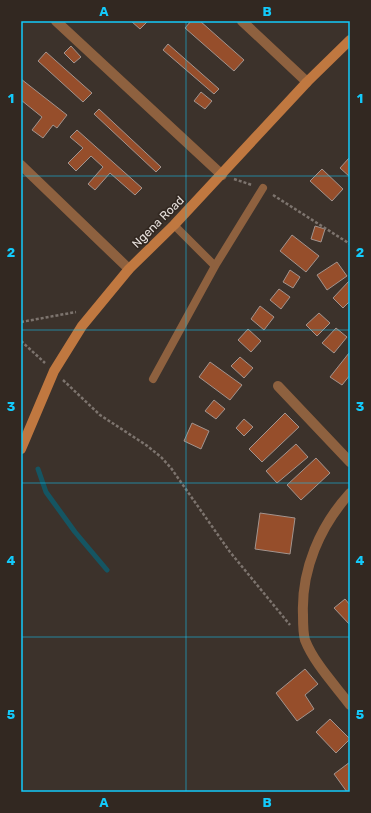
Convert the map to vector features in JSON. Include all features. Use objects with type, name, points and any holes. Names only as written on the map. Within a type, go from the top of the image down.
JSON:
[{"type":"street","points":[[56,21],[222,175]]},
{"type":"street","points":[[242,21],[307,82]]},
{"type":"street","name":"Ngena Road","points":[[21,449],[54,371],[82,326],[129,270],[222,175],[307,82],[350,40]]},
{"type":"street","points":[[21,165],[129,270]]},
{"type":"street","points":[[278,386],[350,462]]},
{"type":"street","points":[[350,493],[325,528],[310,559],[302,599],[305,639],[318,662],[350,705]]},
{"type":"lane","points":[[153,379],[215,266],[263,188]]},
{"type":"lane","points":[[174,225],[215,266]]},
{"type":"path","points":[[222,175],[263,188],[350,244]]},
{"type":"path","points":[[21,322],[96,310]]},
{"type":"path","points":[[21,340],[84,402],[100,415],[161,457],[171,468],[230,552],[289,624],[305,639]]},
{"type":"building","points":[[131,21],[148,21],[140,29]]},
{"type":"building","points":[[191,21],[200,21],[244,60],[234,71],[185,28]]},
{"type":"building","points":[[168,44],[219,89],[214,94],[163,50]]},
{"type":"building","points":[[71,46],[81,57],[74,63],[64,53]]},
{"type":"building","points":[[46,52],[92,93],[83,102],[38,61]]},
{"type":"building","points":[[21,79],[67,115],[57,128],[53,125],[43,138],[32,130],[42,117],[21,100]]},
{"type":"building","points":[[201,92],[212,101],[205,109],[194,101]]},
{"type":"building","points":[[99,109],[161,167],[156,172],[94,114]]},
{"type":"building","points":[[77,130],[142,188],[135,195],[110,173],[95,190],[88,184],[103,167],[91,156],[76,171],[68,163],[83,148],[70,137]]},
{"type":"building","points":[[349,158],[350,159],[350,177],[340,168]]},
{"type":"building","points":[[322,169],[343,189],[332,201],[310,181]]},
{"type":"building","points":[[315,226],[325,229],[321,242],[311,239]]},
{"type":"building","points":[[292,235],[319,256],[306,272],[280,251]]},
{"type":"building","points":[[337,262],[347,276],[327,290],[317,275]]},
{"type":"building","points":[[290,270],[300,277],[293,288],[283,282]]},
{"type":"building","points":[[350,280],[350,301],[343,308],[333,298]]},
{"type":"building","points":[[279,289],[290,297],[281,309],[270,300]]},
{"type":"building","points":[[260,306],[274,317],[264,330],[251,319]]},
{"type":"building","points":[[319,313],[330,323],[317,336],[306,325]]},
{"type":"building","points":[[336,328],[347,337],[334,353],[322,343]]},
{"type":"building","points":[[248,329],[261,341],[251,352],[238,340]]},
{"type":"building","points":[[349,353],[350,375],[342,385],[330,377]]},
{"type":"building","points":[[240,357],[253,368],[244,378],[231,366]]},
{"type":"building","points":[[210,362],[242,385],[230,400],[199,377]]},
{"type":"building","points":[[214,400],[225,409],[216,419],[205,411]]},
{"type":"building","points":[[285,413],[299,427],[262,462],[249,449]]},
{"type":"building","points":[[244,419],[253,427],[244,436],[236,428]]},
{"type":"building","points":[[192,423],[209,431],[201,449],[184,441]]},
{"type":"building","points":[[296,444],[308,457],[277,483],[266,471]]},
{"type":"building","points":[[316,458],[330,473],[301,500],[287,485]]},
{"type":"building","points":[[260,513],[295,518],[290,554],[255,549]]},
{"type":"building","points":[[345,599],[350,605],[350,625],[334,608]]},
{"type":"building","points":[[305,669],[318,684],[305,695],[314,709],[297,721],[276,693]]},
{"type":"building","points":[[330,719],[350,739],[336,753],[316,732]]},
{"type":"building","points":[[350,762],[350,792],[347,792],[334,774]]},
{"type":"waterway","points":[[38,469],[46,492],[75,532],[107,570]]}]
